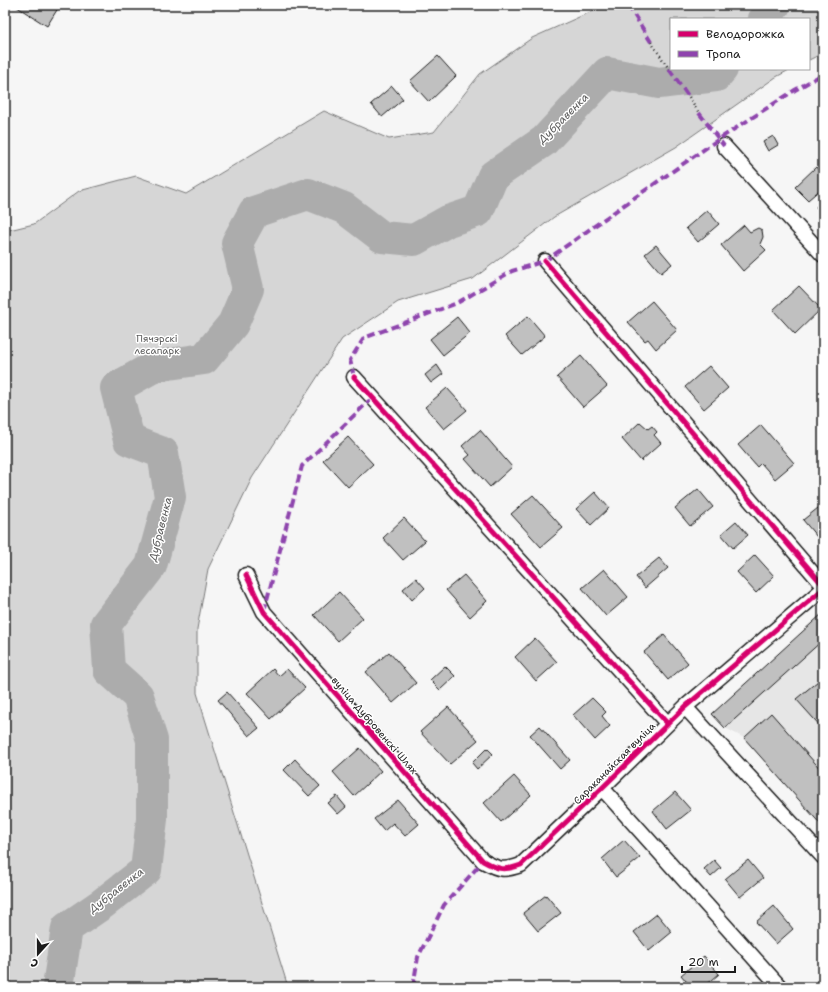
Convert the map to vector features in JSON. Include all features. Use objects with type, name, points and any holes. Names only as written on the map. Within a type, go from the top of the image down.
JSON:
[{"type":"street","points":[[724,146],[823,255]]},
{"type":"street","points":[[545,261],[823,585]]},
{"type":"street","points":[[354,377],[667,723]]},
{"type":"street","name":"вуліца Дубровенскі Шлях","points":[[246,575],[264,612],[483,861],[497,868],[507,870]]},
{"type":"street","name":"Сараканайская вуліца","points":[[507,870],[521,865],[602,788],[667,723],[823,589]]},
{"type":"street","points":[[685,707],[823,856]]},
{"type":"street","points":[[602,788],[780,987]]},
{"type":"path","points":[[651,42],[669,69]]},
{"type":"path","points":[[689,97],[699,112]]},
{"type":"shaded area","points":[[823,613],[823,827],[744,738],[725,728],[712,714]]},
{"type":"green space","name":"Пячэрскі лесапарк","points":[[606,5],[823,5],[823,53],[810,60],[810,18],[670,18],[670,70],[789,70],[776,77],[676,147],[554,217],[473,279],[398,302],[342,339],[252,478],[208,569],[197,629],[197,693],[288,987],[5,987],[5,231],[34,224],[79,191],[136,176],[186,194],[324,111],[389,139],[434,132],[480,74],[532,38]]},
{"type":"building","points":[[14,5],[60,5],[47,26]]},
{"type":"building","points":[[438,56],[456,76],[429,102],[410,81]]},
{"type":"building","points":[[392,86],[403,99],[382,117],[371,104]]},
{"type":"building","points":[[773,136],[778,145],[768,151],[763,142]]},
{"type":"building","points":[[816,167],[823,175],[823,187],[808,200],[795,187]]},
{"type":"building","points":[[823,200],[823,214],[816,207]]},
{"type":"building","points":[[707,210],[719,224],[698,242],[686,228]]},
{"type":"building","points":[[744,225],[750,232],[758,228],[762,230],[763,237],[760,244],[766,250],[743,271],[721,245]]},
{"type":"building","points":[[656,245],[672,264],[661,273],[645,254]]},
{"type":"building","points":[[799,286],[821,309],[795,334],[773,310]]},
{"type":"building","points":[[652,301],[677,330],[656,349],[648,339],[645,341],[628,322]]},
{"type":"building","points":[[528,316],[545,336],[522,355],[505,336]]},
{"type":"building","points":[[457,317],[470,333],[443,355],[430,339]]},
{"type":"building","points":[[581,356],[607,386],[583,407],[557,377]]},
{"type":"building","points":[[437,365],[443,374],[431,383],[425,375]]},
{"type":"building","points":[[709,366],[728,388],[704,409],[685,387]]},
{"type":"building","points":[[447,388],[467,410],[444,429],[425,407]]},
{"type":"building","points":[[640,422],[648,429],[652,426],[657,432],[654,435],[661,443],[641,461],[622,439]]},
{"type":"building","points":[[761,425],[794,463],[775,479],[761,463],[757,467],[738,445]]},
{"type":"building","points":[[480,430],[512,467],[490,487],[465,459],[470,455],[462,446]]},
{"type":"building","points":[[348,437],[373,464],[348,487],[323,460]]},
{"type":"building","points":[[698,489],[713,507],[690,526],[675,508]]},
{"type":"building","points":[[595,492],[609,508],[591,525],[576,509]]},
{"type":"building","points":[[533,495],[563,528],[541,547],[511,514]]},
{"type":"building","points":[[823,504],[823,543],[822,543],[803,520]]},
{"type":"building","points":[[404,518],[425,541],[403,560],[383,538]]},
{"type":"building","points":[[736,521],[748,535],[733,548],[721,534]]},
{"type":"building","points":[[755,555],[774,576],[756,593],[737,572]]},
{"type":"building","points":[[659,558],[668,568],[645,588],[636,577]]},
{"type":"building","points":[[604,569],[628,597],[606,616],[582,588]]},
{"type":"building","points":[[464,575],[487,601],[470,617],[446,590]]},
{"type":"building","points":[[416,578],[425,588],[412,600],[403,589]]},
{"type":"building","points":[[339,592],[363,618],[338,641],[314,615]]},
{"type":"building","points":[[823,613],[823,640],[725,728],[712,714]]},
{"type":"building","points":[[664,635],[688,663],[668,680],[644,652]]},
{"type":"building","points":[[535,638],[557,662],[536,681],[515,657]]},
{"type":"building","points":[[389,652],[416,683],[393,703],[366,672]]},
{"type":"building","points":[[445,666],[455,676],[440,690],[430,680]]},
{"type":"building","points":[[273,669],[279,676],[287,669],[305,688],[271,719],[247,693]]},
{"type":"building","points":[[818,681],[823,686],[823,729],[796,699]]},
{"type":"building","points":[[227,692],[259,728],[249,736],[218,700]]},
{"type":"building","points":[[592,698],[606,712],[602,716],[610,726],[595,740],[573,715]]},
{"type":"building","points":[[448,707],[478,740],[450,764],[420,732]]},
{"type":"building","points":[[771,713],[823,772],[823,827],[744,738]]},
{"type":"building","points":[[540,726],[570,760],[560,769],[530,735]]},
{"type":"building","points":[[360,748],[381,771],[354,796],[333,772]]},
{"type":"building","points":[[487,748],[493,754],[477,769],[472,763]]},
{"type":"building","points":[[295,759],[320,786],[309,796],[284,770]]},
{"type":"building","points":[[514,776],[531,795],[501,822],[484,803]]},
{"type":"building","points":[[675,792],[691,810],[667,829],[653,811]]},
{"type":"building","points":[[337,796],[346,807],[338,814],[328,803]]},
{"type":"building","points":[[398,800],[419,824],[405,836],[393,823],[384,831],[374,819]]},
{"type":"building","points":[[624,840],[640,858],[616,877],[602,859]]},
{"type":"building","points":[[714,860],[721,868],[711,877],[704,869]]},
{"type":"building","points":[[748,860],[763,878],[740,897],[725,879]]},
{"type":"building","points":[[546,895],[561,913],[538,931],[523,913]]},
{"type":"building","points":[[774,906],[793,929],[776,944],[756,922]]},
{"type":"building","points":[[657,914],[672,932],[649,951],[634,932]]},
{"type":"building","points":[[704,956],[719,974],[704,987],[691,987],[681,975]]},
{"type":"waterway","name":"Дубравенка","points":[[765,18],[775,5]]},
{"type":"waterway","name":"Дубравенка","points":[[58,987],[67,928],[102,904],[146,870],[152,819],[152,740],[138,696],[109,670],[106,624],[151,566],[170,497],[163,453],[129,440],[116,388],[155,366],[204,359],[233,324],[248,289],[237,243],[254,212],[308,194],[344,208],[382,237],[414,240],[448,221],[478,211],[493,176],[544,141],[607,73],[659,83],[716,76],[721,70]]},
{"type":"marked path","points":[[628,5],[651,42]]},
{"type":"marked path","points":[[669,69],[689,97]]},
{"type":"marked path","points":[[354,377],[350,360],[364,338],[457,303],[512,271],[545,261],[719,139],[795,90],[823,74]]},
{"type":"marked path","points":[[699,113],[724,146]]},
{"type":"marked path","points":[[264,611],[302,466],[372,398]]},
{"type":"marked path","points":[[413,987],[418,957],[444,905],[483,861]]},
{"type":"cycle path","points":[[545,261],[823,585]]},
{"type":"cycle path","points":[[354,377],[667,723]]},
{"type":"cycle path","points":[[246,575],[264,612],[483,861],[502,869],[521,865],[685,707],[823,589]]}]
